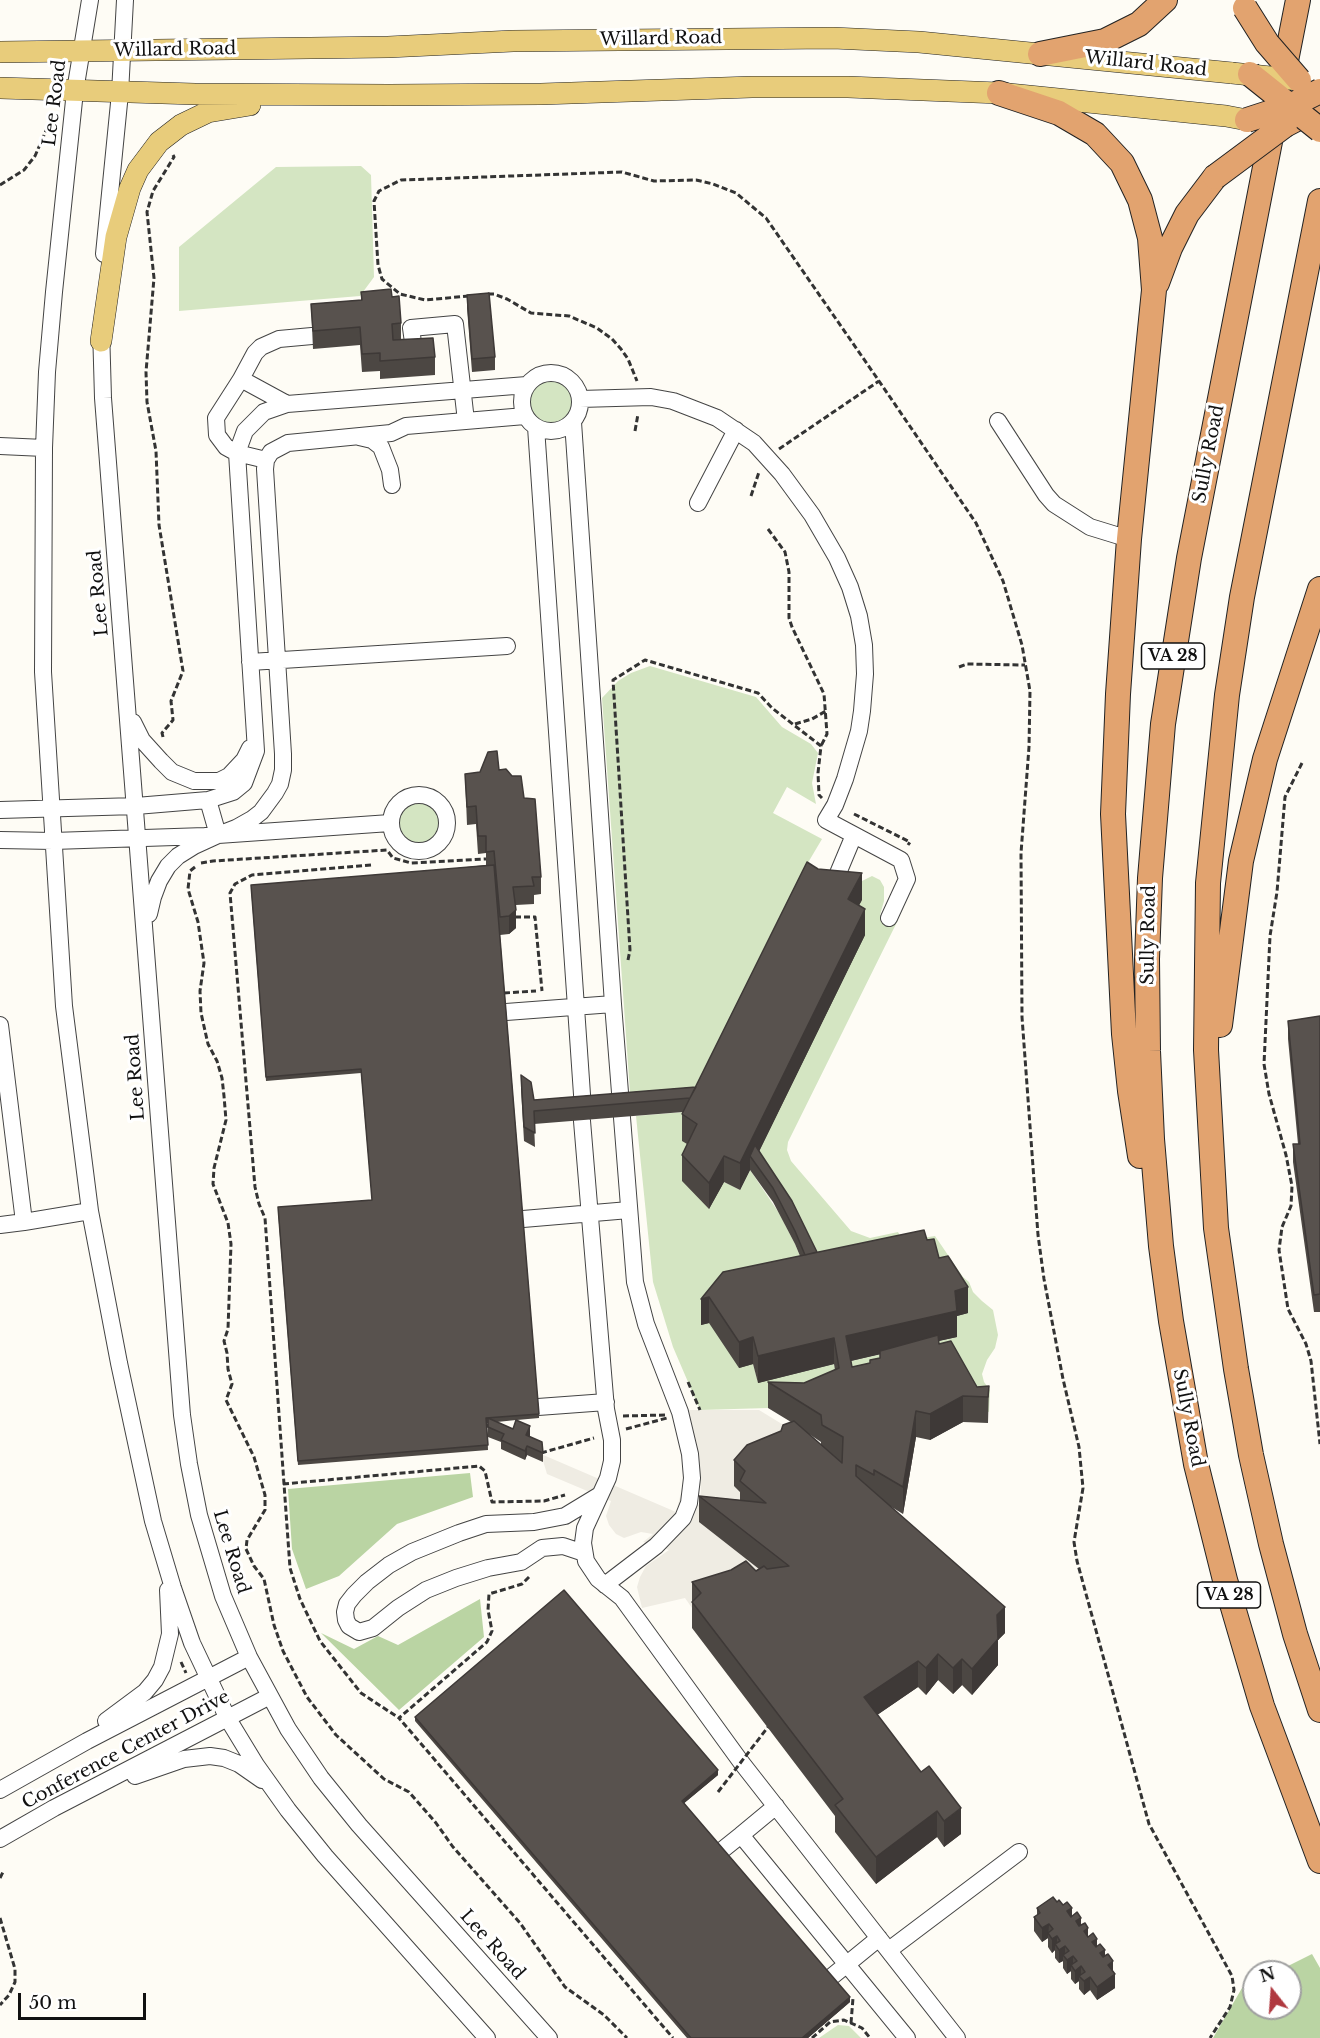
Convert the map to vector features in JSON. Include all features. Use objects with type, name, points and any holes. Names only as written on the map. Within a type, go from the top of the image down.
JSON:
[{"type":"highway","points":[[1040,54],[1105,41],[1139,24],[1165,0]]},
{"type":"highway","name":"Sully Road","points":[[1298,0],[1189,558],[1163,724],[1148,924],[1148,1051],[1152,1139],[1171,1321],[1196,1464],[1225,1580],[1262,1706],[1320,1861]]},
{"type":"highway","points":[[1243,4],[1311,107]]},
{"type":"highway","points":[[1241,73],[1311,107]]},
{"type":"highway","points":[[999,93],[1059,113],[1095,134],[1122,163],[1140,200],[1148,229],[1154,290],[1129,539],[1118,694],[1113,814],[1124,1034],[1133,1117],[1171,1321]]},
{"type":"highway","points":[[1236,118],[1311,107]]},
{"type":"highway","points":[[1154,290],[1170,248],[1187,214],[1215,177],[1311,107]]},
{"type":"highway","name":"VA 28","points":[[1320,201],[1242,597],[1227,695],[1208,883],[1206,965],[1208,1109],[1216,1228],[1233,1348],[1251,1455],[1277,1567],[1295,1634],[1320,1710]]},
{"type":"highway","points":[[1216,1228],[1216,1112],[1221,1007],[1241,861],[1265,759],[1320,589]]},
{"type":"main road","name":"Willard Road","points":[[0,52],[388,48],[513,41],[833,38],[919,42],[1241,73]]},
{"type":"main road","points":[[0,88],[120,93],[341,95],[541,94],[816,87],[999,93],[1236,118]]},
{"type":"main road","points":[[101,341],[116,237],[123,210],[138,170],[159,142],[181,125],[208,112],[341,95]]},
{"type":"street","name":"Lee Road","points":[[90,0],[75,91],[54,292],[44,448],[42,672],[64,1006],[90,1211],[135,1442],[153,1521],[192,1643],[208,1678],[228,1719],[274,1790],[325,1856],[487,2038]]},
{"type":"street","name":"Lee Road","points":[[126,0],[120,93],[104,261],[101,341],[105,419],[182,1415],[199,1515],[223,1596],[249,1657],[288,1729],[321,1778],[359,1825],[549,2038]]},
{"type":"street","points":[[415,357],[411,328],[455,324],[466,421]]},
{"type":"street","points":[[266,460],[237,453],[226,447],[217,435],[216,418],[255,353],[261,347],[279,339],[312,336]]},
{"type":"street","points":[[146,938],[153,897],[168,866],[178,856],[194,846],[236,828],[261,812],[280,784],[283,754],[265,469],[266,460],[271,452],[288,443],[391,433],[406,426],[466,421],[531,422],[542,430],[557,431],[573,422],[578,414],[580,399],[577,388],[571,381],[563,375],[546,373],[533,379],[527,385],[521,400],[531,422],[576,1007],[582,1115],[606,1402],[612,1440],[612,1461],[608,1478],[585,1528],[586,1561],[593,1573],[622,1598],[741,1762],[957,2038]]},
{"type":"street","points":[[241,379],[287,405]]},
{"type":"street","points":[[0,810],[136,806],[208,800],[233,792],[244,783],[256,751],[237,453],[245,431],[264,412],[287,405],[527,385]]},
{"type":"street","points":[[580,399],[637,396],[673,401],[717,418],[754,443],[782,474],[812,515],[837,558],[850,587],[863,632],[865,674],[862,711],[850,766],[835,805],[826,820],[901,860],[908,879],[889,918]]},
{"type":"street","points":[[573,422],[613,1004],[637,1296],[661,1366],[680,1412],[690,1454],[692,1490],[683,1518],[673,1530],[605,1585]]},
{"type":"street","points":[[998,422],[1054,504],[1090,527],[1129,539]]},
{"type":"street","points":[[698,503],[736,430]]},
{"type":"street","points":[[358,436],[372,440],[381,447],[390,470],[392,484]]},
{"type":"street","points":[[0,446],[44,448]]},
{"type":"street","points":[[250,662],[507,646]]},
{"type":"street","points":[[128,711],[142,740],[152,753],[172,772],[194,781],[219,781],[229,776],[244,760],[255,732]]},
{"type":"street","points":[[208,800],[218,835]]},
{"type":"street","points":[[0,840],[138,839],[390,823]]},
{"type":"street","points":[[828,896],[854,835]]},
{"type":"street","points":[[506,1012],[613,1004]]},
{"type":"street","points":[[0,1025],[24,1222]]},
{"type":"street","points":[[523,1219],[629,1210]]},
{"type":"street","points":[[0,1225],[90,1211]]},
{"type":"street","points":[[538,1407],[606,1402]]},
{"type":"street","points":[[584,1552],[563,1546],[542,1548],[521,1562],[488,1568],[426,1590],[373,1628],[358,1632],[349,1626],[346,1620],[347,1604],[354,1595],[389,1565],[412,1552],[486,1524],[534,1522],[565,1516],[599,1496]]},
{"type":"street","points":[[44,1765],[132,1703],[155,1680],[167,1652],[170,1634],[167,1568]]},
{"type":"street","name":"Conference Center Drive","points":[[0,1790],[249,1657]]},
{"type":"street","name":"Conference Center Drive","points":[[0,1839],[54,1808],[270,1696]]},
{"type":"street","points":[[54,1808],[170,1763],[210,1755],[239,1764],[274,1790]]},
{"type":"street","points":[[721,1851],[776,1806]]},
{"type":"street","points":[[741,1835],[907,2038]]},
{"type":"street","points":[[830,1978],[1019,1852]]},
{"type":"path","points":[[0,185],[24,170],[35,156],[48,126],[56,121]]},
{"type":"path","points":[[161,744],[164,740],[162,733],[173,720],[171,701],[183,671],[159,525],[156,451],[147,402],[146,372],[154,278],[147,212],[153,191],[174,157],[170,152]]},
{"type":"path","points":[[471,296],[425,300],[400,294],[382,279],[378,265],[374,201],[379,191],[402,180],[622,172],[654,181],[696,180],[736,193],[766,218],[976,523],[986,542],[1009,597],[1022,645],[1030,691],[1029,747],[1021,864],[1022,1017],[1038,1235],[1063,1379],[1079,1447],[1083,1488],[1074,1542],[1077,1562],[1149,1824],[1232,1976],[1233,1990],[1230,2007],[1210,2038]]},
{"type":"path","points":[[483,295],[501,296],[531,313],[569,316],[597,328],[612,339],[628,358],[637,381],[638,411],[635,431]]},
{"type":"path","points":[[752,496],[758,475],[769,459],[784,444],[879,381]]},
{"type":"path","points":[[768,529],[785,552],[790,583],[789,618],[824,694],[827,734],[821,746],[818,773],[819,795],[826,802],[910,842],[901,860]]},
{"type":"path","points":[[626,967],[630,950],[613,680],[645,660],[758,693],[772,708],[821,746]]},
{"type":"path","points":[[959,667],[968,664],[1025,665]]},
{"type":"path","points":[[795,724],[812,719],[826,711]]},
{"type":"path","points":[[1302,764],[1285,797],[1277,892],[1270,936],[1264,1064],[1269,1094],[1292,1186],[1291,1206],[1282,1227],[1279,1250],[1288,1309],[1306,1344],[1311,1361],[1320,1444]]},
{"type":"path","points":[[486,859],[411,863],[393,858],[387,850],[202,862],[190,871],[188,889],[196,915],[204,963],[200,991],[201,1013],[208,1044],[217,1061],[222,1078],[224,1096],[225,1120],[214,1168],[213,1184],[228,1223],[231,1245],[228,1329],[224,1341],[232,1384],[226,1400],[254,1457],[265,1496],[265,1510],[247,1540],[246,1549],[264,1580],[274,1625],[283,1651],[307,1697],[336,1735],[384,1779],[409,1792],[453,1847],[520,1923],[565,1987],[604,2015],[627,2038]]},
{"type":"path","points":[[371,866],[259,873],[235,885],[230,893],[255,1187],[265,1218],[290,1568],[300,1599],[320,1641],[361,1693],[399,1718],[673,2038]]},
{"type":"path","points":[[515,917],[535,917],[542,991]]},
{"type":"path","points":[[685,1376],[700,1410]]},
{"type":"path","points":[[283,1484],[479,1466],[485,1471],[492,1502],[544,1501],[572,1493]]},
{"type":"path","points":[[399,1718],[487,1642],[492,1631],[488,1610],[489,1594],[522,1584],[535,1572]]},
{"type":"path","points":[[180,1662],[186,1673]]},
{"type":"path","points":[[718,1792],[768,1727]]},
{"type":"path","points":[[0,1878],[3,1872]]},
{"type":"path","points":[[0,1918],[15,1969],[15,1982],[9,1995],[0,2005]]},
{"type":"path","points":[[812,2038],[830,2022],[844,2020],[862,2028],[870,2038]]},
{"type":"green space","points":[[361,166],[371,175],[374,277],[360,296],[179,311],[179,247],[276,167]]},
{"type":"green space","points":[[551,380],[566,387],[573,402],[566,417],[551,424],[536,417],[529,402],[536,387]]},
{"type":"green space","points":[[650,666],[756,697],[782,727],[811,744],[818,753],[812,783],[816,804],[787,787],[773,813],[822,839],[806,866],[703,1100],[631,1106],[602,698],[618,681]]},
{"type":"green space","points":[[419,803],[427,804],[433,809],[438,815],[438,831],[433,837],[427,842],[419,843],[411,842],[405,837],[400,831],[399,823],[400,815],[405,809],[411,804]]},
{"type":"green space","points":[[872,876],[880,880],[884,887],[884,901],[880,915],[898,920],[788,1142],[787,1150],[791,1161],[851,1231],[870,1238],[898,1232],[903,1241],[935,1236],[963,1277],[969,1282],[973,1292],[993,1310],[998,1335],[995,1348],[982,1374],[990,1390],[989,1412],[870,1387],[846,1362],[957,1337],[955,1317],[968,1312],[822,1278],[755,1158],[864,935],[853,899],[862,881]]},
{"type":"green space","points":[[697,1111],[697,1150],[724,1182],[740,1190],[750,1170],[779,1213],[810,1280],[712,1321],[753,1364],[758,1382],[834,1364],[837,1375],[768,1408],[700,1410],[673,1347],[653,1282],[636,1116]]},
{"type":"green space","points":[[470,1473],[473,1497],[397,1524],[339,1576],[306,1589],[292,1549],[288,1489]]},
{"type":"green space","points":[[480,1599],[484,1637],[399,1710],[321,1633],[354,1649],[378,1636],[398,1645]]},
{"type":"green space","points":[[1312,1954],[1320,1968],[1320,2038],[1213,2038],[1242,1988],[1242,2020],[1302,2020],[1302,1960],[1300,1960]]},
{"type":"green space","points":[[838,2025],[849,2026],[861,2038],[819,2038]]},
{"type":"shaded area","points":[[684,1410],[759,1410],[795,1432],[745,1498],[789,1593],[731,1596],[692,1608],[685,1598],[642,1608],[637,1587],[640,1577],[646,1566],[669,1550],[643,1542],[653,1534],[641,1532],[624,1538],[616,1534],[606,1516],[611,1501],[547,1474],[541,1454],[676,1512],[681,1493],[699,1505],[701,1491],[696,1446]]},
{"type":"building","points":[[391,289],[392,297],[399,296],[401,323],[392,324],[393,340],[433,338],[435,357],[380,361],[380,353],[362,354],[360,327],[313,331],[311,304],[362,300],[361,292]]},
{"type":"building","points":[[489,293],[495,357],[472,359],[467,295]]},
{"type":"building","points":[[497,751],[499,770],[506,769],[512,776],[521,776],[524,798],[535,799],[541,877],[532,877],[534,886],[513,887],[516,910],[509,916],[500,917],[494,851],[486,852],[486,836],[478,836],[476,806],[467,807],[465,774],[480,772],[488,752]]},
{"type":"building","points":[[807,862],[818,869],[862,873],[848,899],[865,909],[740,1163],[724,1156],[709,1183],[682,1155],[697,1124],[682,1114]]},
{"type":"building","points":[[494,865],[539,1414],[486,1418],[488,1445],[298,1461],[278,1207],[372,1200],[361,1069],[266,1077],[251,885]]},
{"type":"building","points":[[1320,1016],[1320,1294],[1314,1295],[1293,1144],[1300,1144],[1288,1021]]},
{"type":"building","points":[[521,1075],[531,1082],[534,1100],[696,1087],[690,1098],[534,1111],[535,1133],[524,1127]]},
{"type":"building","points":[[755,1145],[792,1201],[817,1252],[805,1255],[773,1188],[750,1156]]},
{"type":"building","points":[[924,1230],[927,1240],[934,1239],[939,1258],[948,1256],[968,1287],[955,1291],[957,1311],[846,1336],[852,1367],[880,1358],[880,1351],[938,1335],[939,1344],[951,1341],[977,1387],[989,1386],[988,1397],[963,1396],[930,1414],[916,1411],[903,1487],[874,1470],[874,1475],[856,1465],[856,1476],[1005,1607],[997,1615],[998,1639],[972,1669],[962,1659],[953,1668],[938,1654],[926,1668],[918,1661],[864,1697],[921,1772],[929,1766],[961,1808],[944,1821],[937,1811],[876,1857],[835,1805],[843,1799],[692,1602],[701,1593],[692,1582],[731,1570],[746,1561],[756,1571],[764,1566],[767,1569],[789,1566],[699,1496],[766,1503],[740,1481],[745,1471],[734,1460],[747,1445],[781,1431],[783,1425],[794,1421],[842,1463],[843,1437],[822,1425],[821,1415],[768,1382],[804,1383],[839,1368],[834,1338],[758,1356],[753,1337],[739,1342],[709,1297],[701,1299],[723,1272]]},
{"type":"building","points":[[488,1418],[513,1429],[516,1420],[530,1426],[526,1435],[542,1442],[543,1453],[527,1446],[525,1451],[501,1440],[504,1434],[488,1427]]},
{"type":"building","points":[[564,1590],[718,1770],[682,1801],[850,1997],[802,2038],[691,2038],[415,1717]]},
{"type":"building","points":[[1053,1897],[1063,1905],[1067,1902],[1072,1908],[1067,1911],[1071,1917],[1077,1912],[1081,1918],[1076,1921],[1079,1926],[1085,1923],[1088,1928],[1084,1931],[1088,1937],[1093,1933],[1097,1939],[1092,1942],[1096,1947],[1100,1944],[1105,1950],[1100,1953],[1103,1957],[1108,1954],[1113,1961],[1108,1965],[1115,1974],[1097,1987],[1090,1977],[1084,1981],[1079,1976],[1085,1972],[1081,1966],[1075,1971],[1071,1965],[1077,1961],[1073,1956],[1067,1960],[1063,1955],[1069,1951],[1065,1946],[1059,1950],[1055,1944],[1060,1941],[1057,1936],[1052,1939],[1048,1933],[1053,1929],[1049,1924],[1042,1928],[1034,1917],[1040,1913],[1037,1908]]}]
